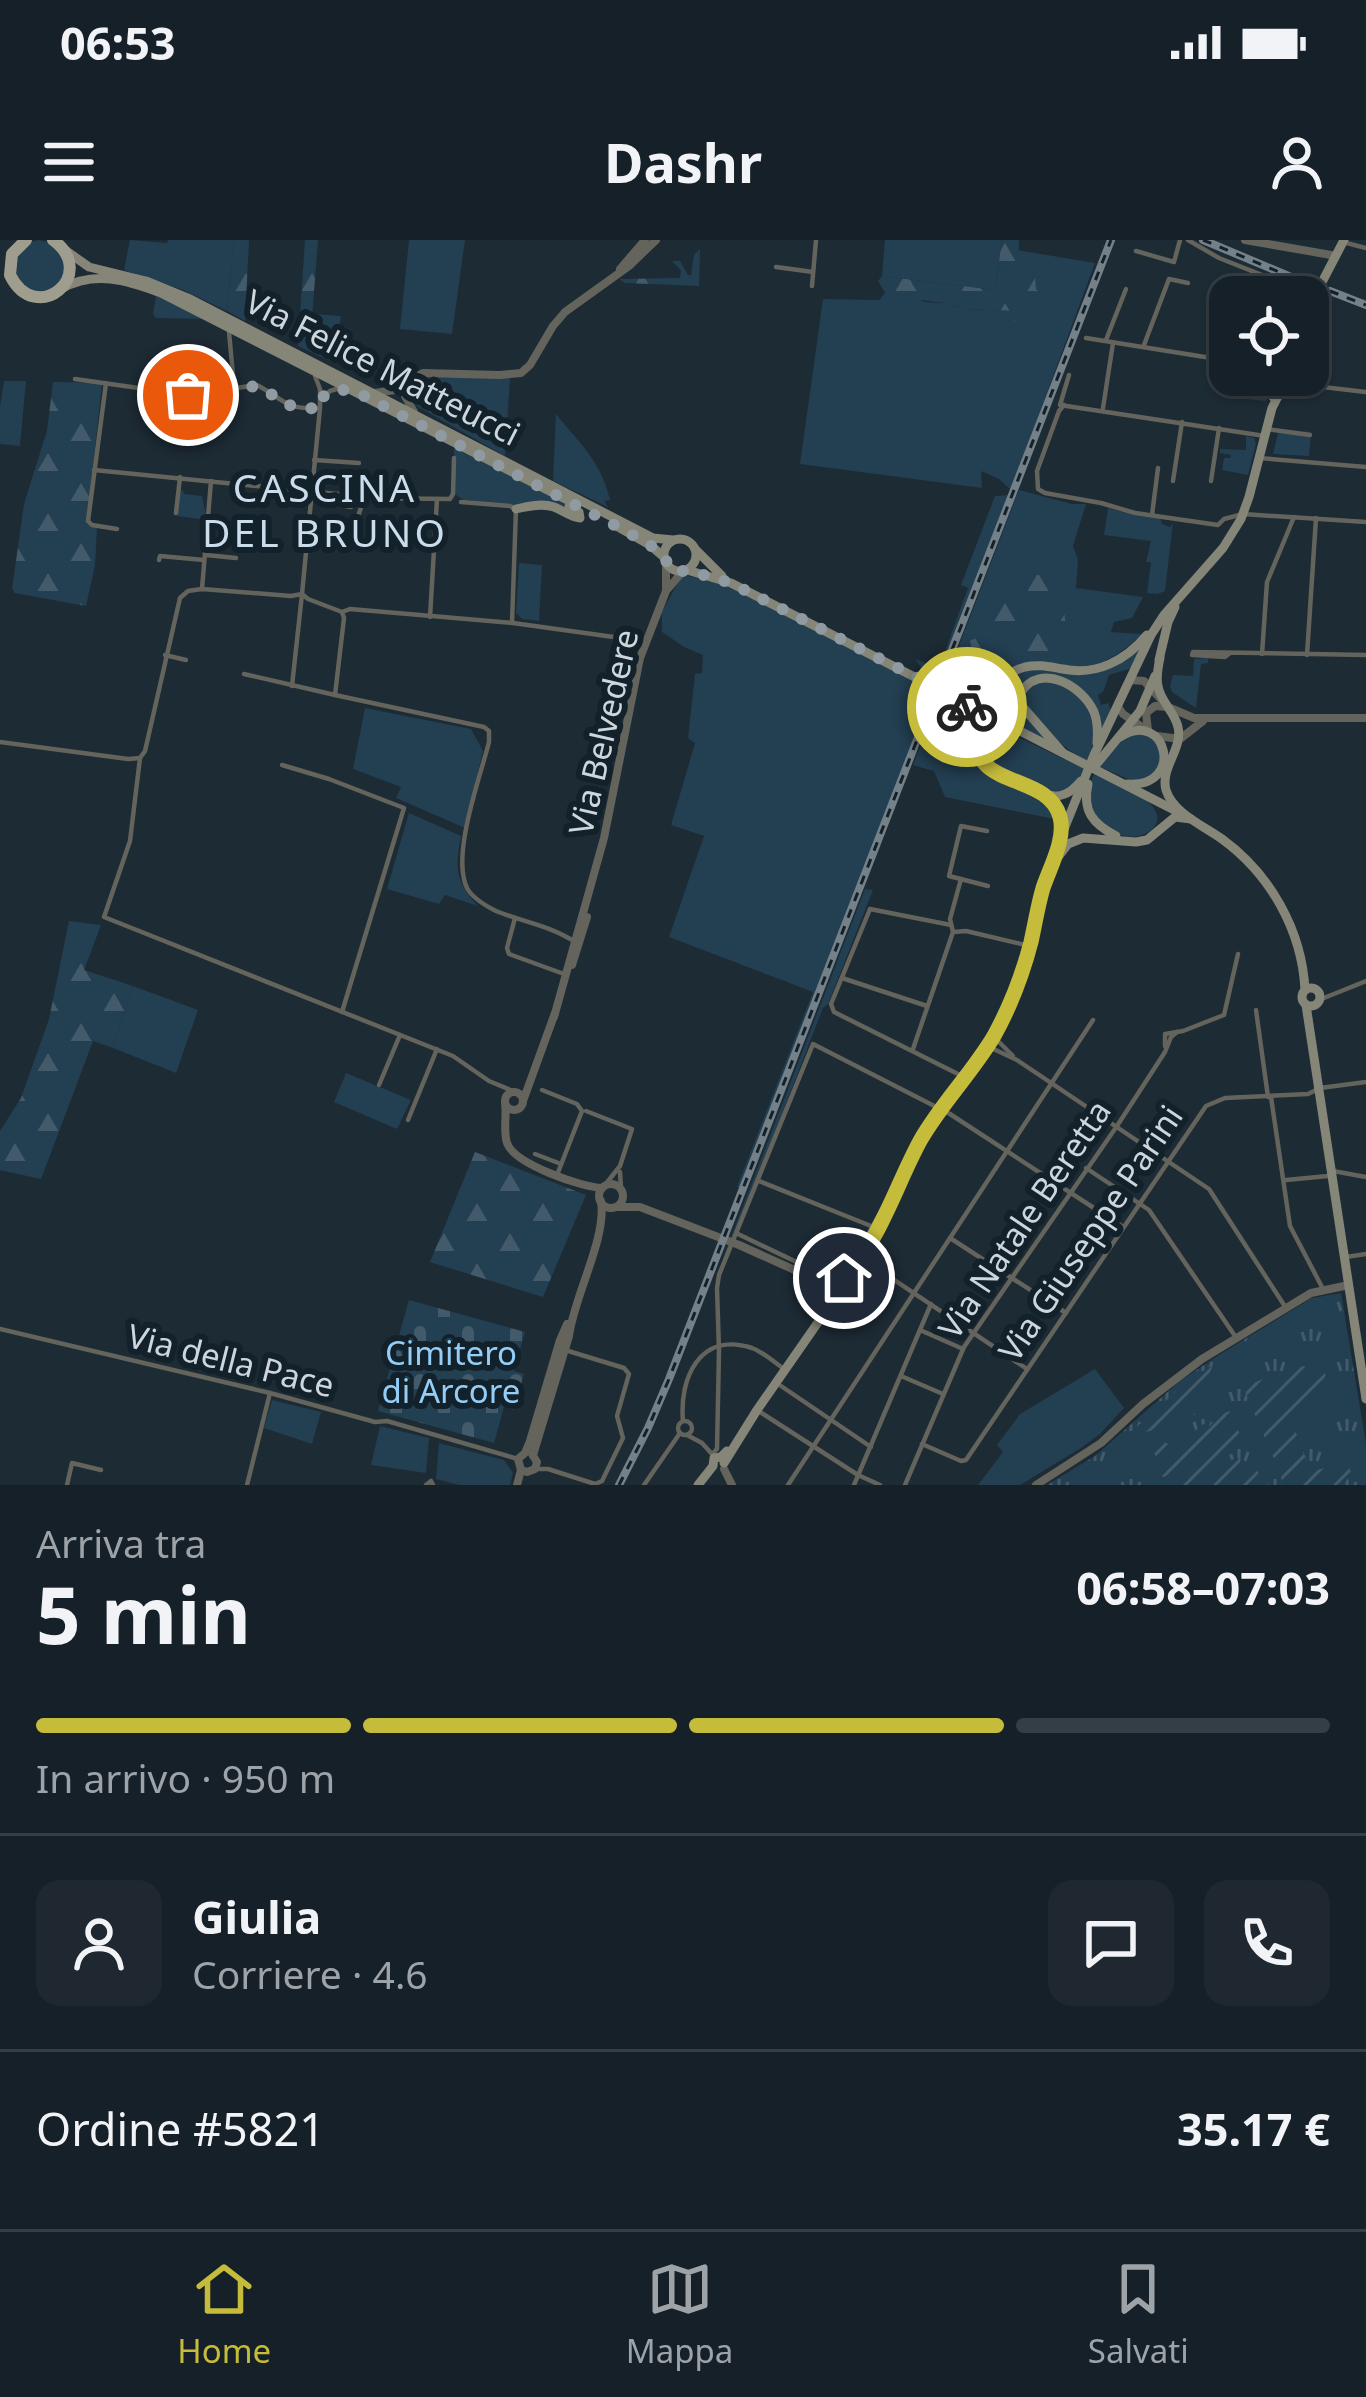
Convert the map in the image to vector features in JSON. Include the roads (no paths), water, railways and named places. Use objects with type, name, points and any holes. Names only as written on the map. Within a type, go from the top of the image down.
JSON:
[{"type":"main road","points":[[1324,276],[1341,241]]},
{"type":"main road","points":[[1322,276],[1341,241]]},
{"type":"main road","points":[[17,246],[7,279],[35,297],[51,296],[61,289],[70,269],[59,244]]},
{"type":"main road","name":"Via Felice Matteucci","points":[[59,244],[89,267],[165,287],[369,394],[650,545],[671,569],[731,583],[1093,771]]},
{"type":"main road","name":"Via Felice Matteucci","points":[[61,289],[95,277],[161,293],[415,414],[653,538],[689,541],[731,583]]},
{"type":"main road","points":[[948,694],[987,694],[1010,674],[1030,666],[1083,671],[1109,665],[1137,646],[1247,514],[1274,396]]},
{"type":"main road","points":[[516,509],[550,506],[580,517],[551,492]]},
{"type":"main road","points":[[665,560],[666,547],[673,540]]},
{"type":"main road","points":[[685,570],[695,561],[695,550]]},
{"type":"main road","points":[[861,1258],[913,1154],[992,1042],[1024,977],[1047,878],[1065,827],[1083,786],[1151,689],[1170,616],[1189,588]]},
{"type":"main road","points":[[1094,755],[1164,615]]},
{"type":"main road","points":[[1160,658],[1158,688],[1177,722],[1180,739],[1168,766],[1166,791],[1191,819]]},
{"type":"main road","points":[[1066,756],[1022,707],[1021,692],[1032,680],[1063,682],[1088,702],[1098,730],[1086,793],[1088,812],[1098,826],[1121,839]]},
{"type":"main road","points":[[948,694],[975,718],[980,757],[994,771],[1057,796],[1093,771]]},
{"type":"main road","points":[[994,771],[986,754],[992,737],[1011,731],[1030,738]]},
{"type":"main road","points":[[1107,748],[1128,731],[1152,734],[1165,756],[1158,775],[1138,785],[1117,782]]},
{"type":"main road","points":[[1093,771],[1148,796],[1229,843],[1256,869],[1280,904],[1313,996],[1311,1024],[1366,1400]]},
{"type":"main road","points":[[1040,792],[1058,813],[1060,839]]},
{"type":"main road","points":[[1148,796],[1160,815],[1153,836]]},
{"type":"main road","points":[[1047,878],[1061,850],[1075,840],[1092,836],[1136,842],[1153,836],[1175,817],[1191,819]]},
{"type":"main road","points":[[759,1411],[781,1386],[833,1289],[861,1258],[942,1110]]},
{"type":"main road","points":[[699,1485],[759,1411],[828,1308],[833,1289]]},
{"type":"street","points":[[616,275],[645,240]]},
{"type":"street","points":[[75,379],[188,395],[257,386],[293,408],[320,404],[330,391],[341,388],[369,394],[395,390],[423,373],[520,373],[565,312],[629,266],[656,240]]},
{"type":"street","points":[[812,286],[816,240]]},
{"type":"street","points":[[1136,251],[1175,261],[1184,240],[1267,276]]},
{"type":"street","points":[[1245,240],[1330,255]]},
{"type":"street","points":[[1341,241],[1366,248]]},
{"type":"street","points":[[776,267],[813,272]]},
{"type":"street","points":[[1143,347],[1169,280],[1188,283]]},
{"type":"street","points":[[1102,411],[1109,342],[1126,289]]},
{"type":"street","points":[[211,316],[231,337],[234,388]]},
{"type":"street","points":[[1085,338],[1209,358]]},
{"type":"street","points":[[292,686],[320,404],[318,383],[308,367]]},
{"type":"street","points":[[1069,375],[1060,402],[1064,405],[1219,428],[1310,435]]},
{"type":"street","points":[[414,377],[405,396],[415,414]]},
{"type":"street","points":[[106,383],[88,521],[117,529]]},
{"type":"street","points":[[1329,386],[1366,392]]},
{"type":"street","points":[[1064,405],[1036,471],[1039,489],[1045,493],[1218,525],[1247,514],[1366,521]]},
{"type":"street","points":[[1173,481],[1182,422]]},
{"type":"street","points":[[1210,481],[1219,428]]},
{"type":"street","points":[[308,524],[355,526],[364,498],[450,499],[454,458]]},
{"type":"street","points":[[1259,458],[1366,467]]},
{"type":"street","points":[[314,460],[359,464]]},
{"type":"street","points":[[1152,515],[1158,468]]},
{"type":"street","points":[[94,470],[310,493],[355,493],[364,484],[383,484]]},
{"type":"street","points":[[176,513],[180,477]]},
{"type":"street","points":[[202,589],[211,480]]},
{"type":"street","points":[[337,494],[340,506],[351,506]]},
{"type":"street","points":[[430,617],[437,499]]},
{"type":"street","points":[[461,502],[516,509],[512,623]]},
{"type":"street","points":[[1262,654],[1267,582],[1294,517]]},
{"type":"street","points":[[1307,655],[1316,518]]},
{"type":"street","points":[[159,560],[160,556],[236,558]]},
{"type":"street","name":"Via Belvedere","points":[[665,560],[666,591]]},
{"type":"street","name":"Via Belvedere","points":[[507,1125],[534,1076],[565,988],[604,838],[644,644],[666,591],[685,570]]},
{"type":"street","points":[[302,593],[202,589],[180,598],[140,758],[130,842],[104,917],[436,1049],[489,1081],[512,1110],[521,1105],[521,1095],[489,1081]]},
{"type":"street","points":[[302,593],[342,612],[512,623],[644,644]]},
{"type":"street","points":[[335,695],[342,612]]},
{"type":"street","points":[[1230,653],[1225,657],[1192,655],[1193,652],[1366,655]]},
{"type":"street","points":[[165,655],[186,660]]},
{"type":"street","points":[[244,674],[484,727],[489,742],[462,856],[464,882],[489,908],[574,942],[586,920]]},
{"type":"street","points":[[1130,680],[1139,679],[1168,707],[1194,718],[1366,718]]},
{"type":"street","points":[[1118,707],[1152,734],[1180,739],[1198,723],[1216,717]]},
{"type":"street","points":[[1152,734],[1145,718],[1149,709],[1168,707]]},
{"type":"street","points":[[0,742],[140,758]]},
{"type":"street","points":[[282,765],[404,808],[342,1012]]},
{"type":"street","points":[[987,831],[961,826],[949,876],[988,886]]},
{"type":"street","points":[[913,1049],[952,929],[961,879]]},
{"type":"street","name":"Via Belvedere","points":[[554,1017],[586,920],[591,886]]},
{"type":"street","points":[[966,1078],[834,1012],[831,1004],[870,909],[1032,947]]},
{"type":"street","points":[[515,918],[509,954],[568,970]]},
{"type":"street","name":"Via Natale Beretta","points":[[905,1485],[973,1332],[1117,1126],[1171,1036],[1224,1015],[1238,954]]},
{"type":"street","points":[[842,978],[928,1006]]},
{"type":"street","points":[[1313,996],[1366,981]]},
{"type":"street","points":[[1256,1010],[1290,1226],[1323,1289]]},
{"type":"street","points":[[788,1485],[1093,1019]]},
{"type":"street","points":[[379,1085],[400,1035]]},
{"type":"street","points":[[992,1042],[1209,1190],[1286,1308]]},
{"type":"street","points":[[718,1464],[717,1288],[813,1044],[942,1110],[1124,1227]]},
{"type":"street","points":[[407,1120],[436,1049]]},
{"type":"street","points":[[534,1076],[507,1094],[505,1102],[507,1143],[526,1162],[602,1193],[608,1208],[640,1208],[708,1234],[738,1239],[817,1271],[833,1289]]},
{"type":"street","points":[[1321,1094],[1366,1082]]},
{"type":"street","points":[[542,1090],[577,1104],[582,1111],[557,1174]]},
{"type":"street","name":"Via Giuseppe Parini","points":[[1296,1095],[1321,1094]]},
{"type":"street","name":"Via Giuseppe Parini","points":[[922,1444],[966,1460],[1206,1106],[1225,1098],[1321,1094]]},
{"type":"street","points":[[521,1485],[602,1223],[602,1193],[620,1166],[632,1129],[586,1111]]},
{"type":"street","points":[[535,1154],[561,1164]]},
{"type":"street","points":[[602,1223],[623,1200],[620,1166]]},
{"type":"street","points":[[1086,1168],[1149,1210],[1236,1337]]},
{"type":"street","points":[[1283,1180],[1333,1173],[1366,1177]]},
{"type":"street","points":[[758,1181],[877,1228]]},
{"type":"street","points":[[602,1193],[615,1184],[640,1208]]},
{"type":"street","points":[[950,1238],[1066,1313]]},
{"type":"street","points":[[738,1239],[833,1289]]},
{"type":"street","points":[[1346,1257],[1366,1254]]},
{"type":"street","points":[[861,1258],[1028,1370]]},
{"type":"street","points":[[1036,1485],[1094,1449],[1175,1377],[1236,1337],[1323,1289],[1349,1285]]},
{"type":"street","points":[[854,1485],[931,1304]]},
{"type":"street","points":[[528,1463],[560,1340],[571,1319]]},
{"type":"street","name":"Via della Pace","points":[[0,1329],[375,1422],[387,1421],[595,1485]]},
{"type":"street","points":[[920,1330],[963,1348]]},
{"type":"street","points":[[730,1485],[702,1443],[678,1427],[683,1421],[682,1395],[696,1361],[719,1346],[748,1347],[786,1370]]},
{"type":"street","points":[[565,1350],[624,1368],[630,1375],[617,1416],[623,1438],[603,1479],[595,1485]]},
{"type":"street","points":[[901,1376],[943,1394]]},
{"type":"street","points":[[781,1386],[871,1447]]},
{"type":"street","points":[[247,1485],[270,1393]]},
{"type":"street","points":[[759,1411],[880,1485]]},
{"type":"street","points":[[644,1485],[689,1432],[688,1422],[683,1421]]},
{"type":"street","points":[[67,1485],[72,1463],[101,1471]]},
{"type":"railway","points":[[619,1485],[669,1379],[1111,240]]},
{"type":"railway","points":[[1203,240],[1289,276]]},
{"type":"railway","points":[[1330,291],[1366,305]]},
{"type":"district","name":"CASCINA DEL BRUNO","points":[[325,508]]},
{"type":"park label","name":"Cimitero di Arcore","points":[[451,1371]]}]
